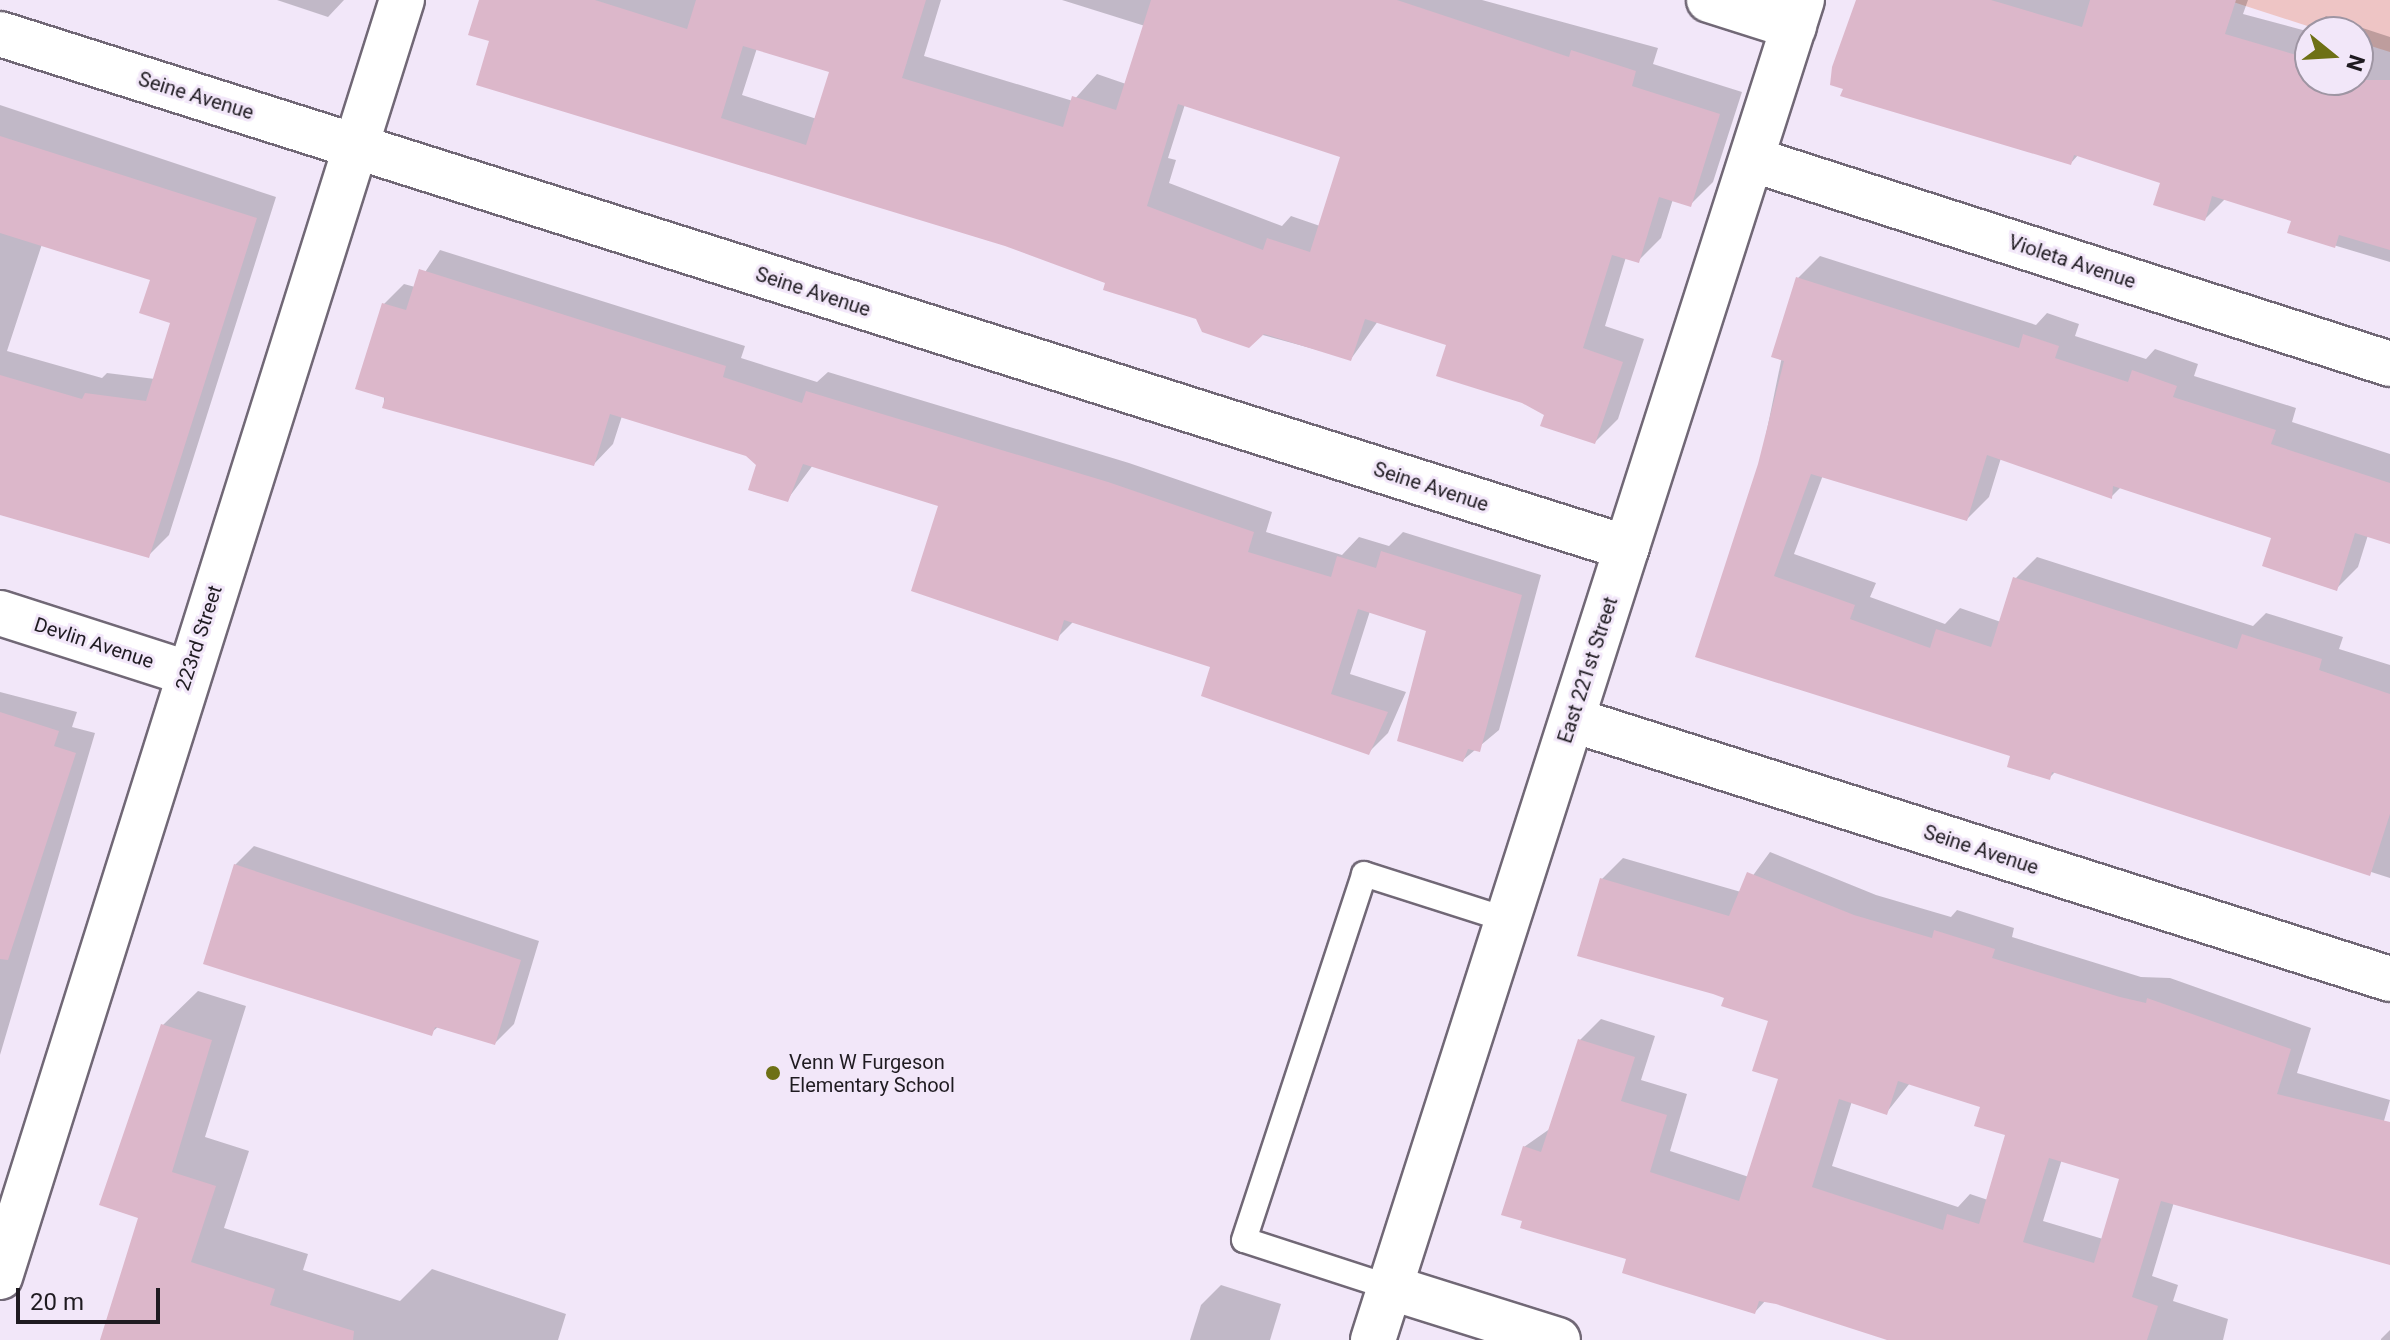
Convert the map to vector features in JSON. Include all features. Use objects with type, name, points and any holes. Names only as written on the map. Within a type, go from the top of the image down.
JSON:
[{"type":"street","name":"223rd Street","points":[[0,1277],[13,1191],[187,673],[402,0]]},
{"type":"street","points":[[1709,0],[1798,13]]},
{"type":"street","name":"East 221st Street","points":[[1373,1340],[1754,160],[1798,13]]},
{"type":"street","name":"Seine Avenue","points":[[0,34],[1627,548]]},
{"type":"street","name":"Violeta Avenue","points":[[1754,160],[2390,364]]},
{"type":"street","name":"Devlin Avenue","points":[[0,613],[187,673]]},
{"type":"street","name":"Seine Avenue","points":[[1573,720],[2390,979]]},
{"type":"street","points":[[1389,1287],[1558,1340]]},
{"type":"lane","points":[[1389,1287],[1244,1240],[1364,874],[1508,920]]},
{"type":"shaded area","points":[[2227,0],[2390,0],[2390,52],[2374,47],[2374,16],[2294,16],[2294,22]]},
{"type":"building","points":[[479,0],[595,0],[687,29],[696,0],[926,0],[902,78],[1063,127],[1072,96],[1116,110],[1151,0],[1397,0],[1569,57],[1571,50],[1636,71],[1632,86],[1720,114],[1691,207],[1659,197],[1639,263],[1612,255],[1583,348],[1623,362],[1595,444],[1540,426],[1544,415],[1522,403],[1436,376],[1446,345],[1365,319],[1351,361],[1264,334],[1249,348],[1202,332],[1196,319],[1103,290],[1105,283],[1005,246],[476,85],[489,41],[468,35]],"holes":[[[743,46],[829,72],[806,145],[721,118]],[[1178,104],[1340,157],[1310,252],[1267,238],[1263,250],[1147,206]]]},
{"type":"building","points":[[1856,0],[1991,0],[2082,27],[2090,0],[2236,0],[2225,34],[2294,54],[2294,96],[2374,96],[2374,80],[2390,80],[2390,250],[2339,235],[2335,248],[2287,233],[2291,221],[2212,196],[2205,221],[2153,205],[2160,183],[2074,155],[2071,165],[1840,96],[1843,89],[1830,85],[1832,67]]},
{"type":"building","points":[[0,136],[257,218],[149,558],[0,515],[0,375],[82,399],[85,393],[146,401],[170,323],[139,313],[150,280],[0,233]]},
{"type":"building","points":[[419,269],[726,366],[723,377],[802,403],[806,391],[1108,482],[1254,532],[1248,552],[1331,577],[1337,556],[1376,568],[1381,551],[1522,595],[1480,752],[1468,749],[1463,762],[1397,741],[1426,631],[1358,609],[1331,694],[1388,712],[1369,755],[1201,696],[1210,667],[1064,620],[1058,641],[911,591],[938,506],[803,464],[788,502],[748,490],[756,465],[746,456],[610,414],[594,466],[382,408],[385,398],[355,389],[382,303],[406,310]]},
{"type":"building","points":[[1796,277],[2019,348],[2023,334],[2059,346],[2055,358],[2128,382],[2132,370],[2177,386],[2173,397],[2276,430],[2271,444],[2390,483],[2390,544],[2355,533],[2337,591],[2262,566],[2271,538],[2113,486],[2112,499],[1987,455],[1967,521],[1811,474],[1774,576],[1855,605],[1850,619],[1930,648],[1936,629],[1991,647],[2013,577],[2237,649],[2242,634],[2322,659],[2319,670],[2390,694],[2390,814],[2370,876],[2052,772],[2050,780],[2007,767],[2010,756],[1695,657],[1758,464],[1784,361],[1771,357]]},
{"type":"building","points":[[0,712],[59,731],[54,746],[76,753],[8,960],[0,959]]},
{"type":"building","points":[[234,864],[521,960],[495,1045],[435,1027],[432,1036],[203,964]]},
{"type":"building","points":[[1747,872],[1854,915],[1932,938],[1934,930],[1995,949],[1992,958],[2120,997],[2146,1003],[2147,998],[2291,1049],[2277,1094],[2390,1122],[2390,1265],[2161,1201],[2132,1297],[2158,1306],[2147,1340],[1887,1340],[1776,1304],[1759,1301],[1755,1314],[1622,1273],[1626,1259],[1520,1228],[1522,1221],[1501,1215],[1523,1146],[1541,1152],[1578,1039],[1635,1057],[1621,1101],[1667,1115],[1650,1172],[1739,1201],[1778,1079],[1752,1071],[1768,1021],[1721,1006],[1724,998],[1713,994],[1577,956],[1600,878],[1729,916]],"holes":[[[1898,1081],[1980,1107],[1974,1126],[2005,1135],[1979,1224],[1947,1214],[1943,1230],[1812,1187],[1839,1099],[1887,1115]],[[2049,1158],[2119,1179],[2094,1263],[2023,1242]]]},
{"type":"building","points":[[161,1024],[212,1040],[172,1172],[216,1186],[191,1262],[275,1289],[270,1305],[354,1331],[353,1340],[100,1340],[138,1218],[99,1205]]},
{"type":"place","name":"Venn W Furgeson Elementary School","points":[[773,1073]]}]
